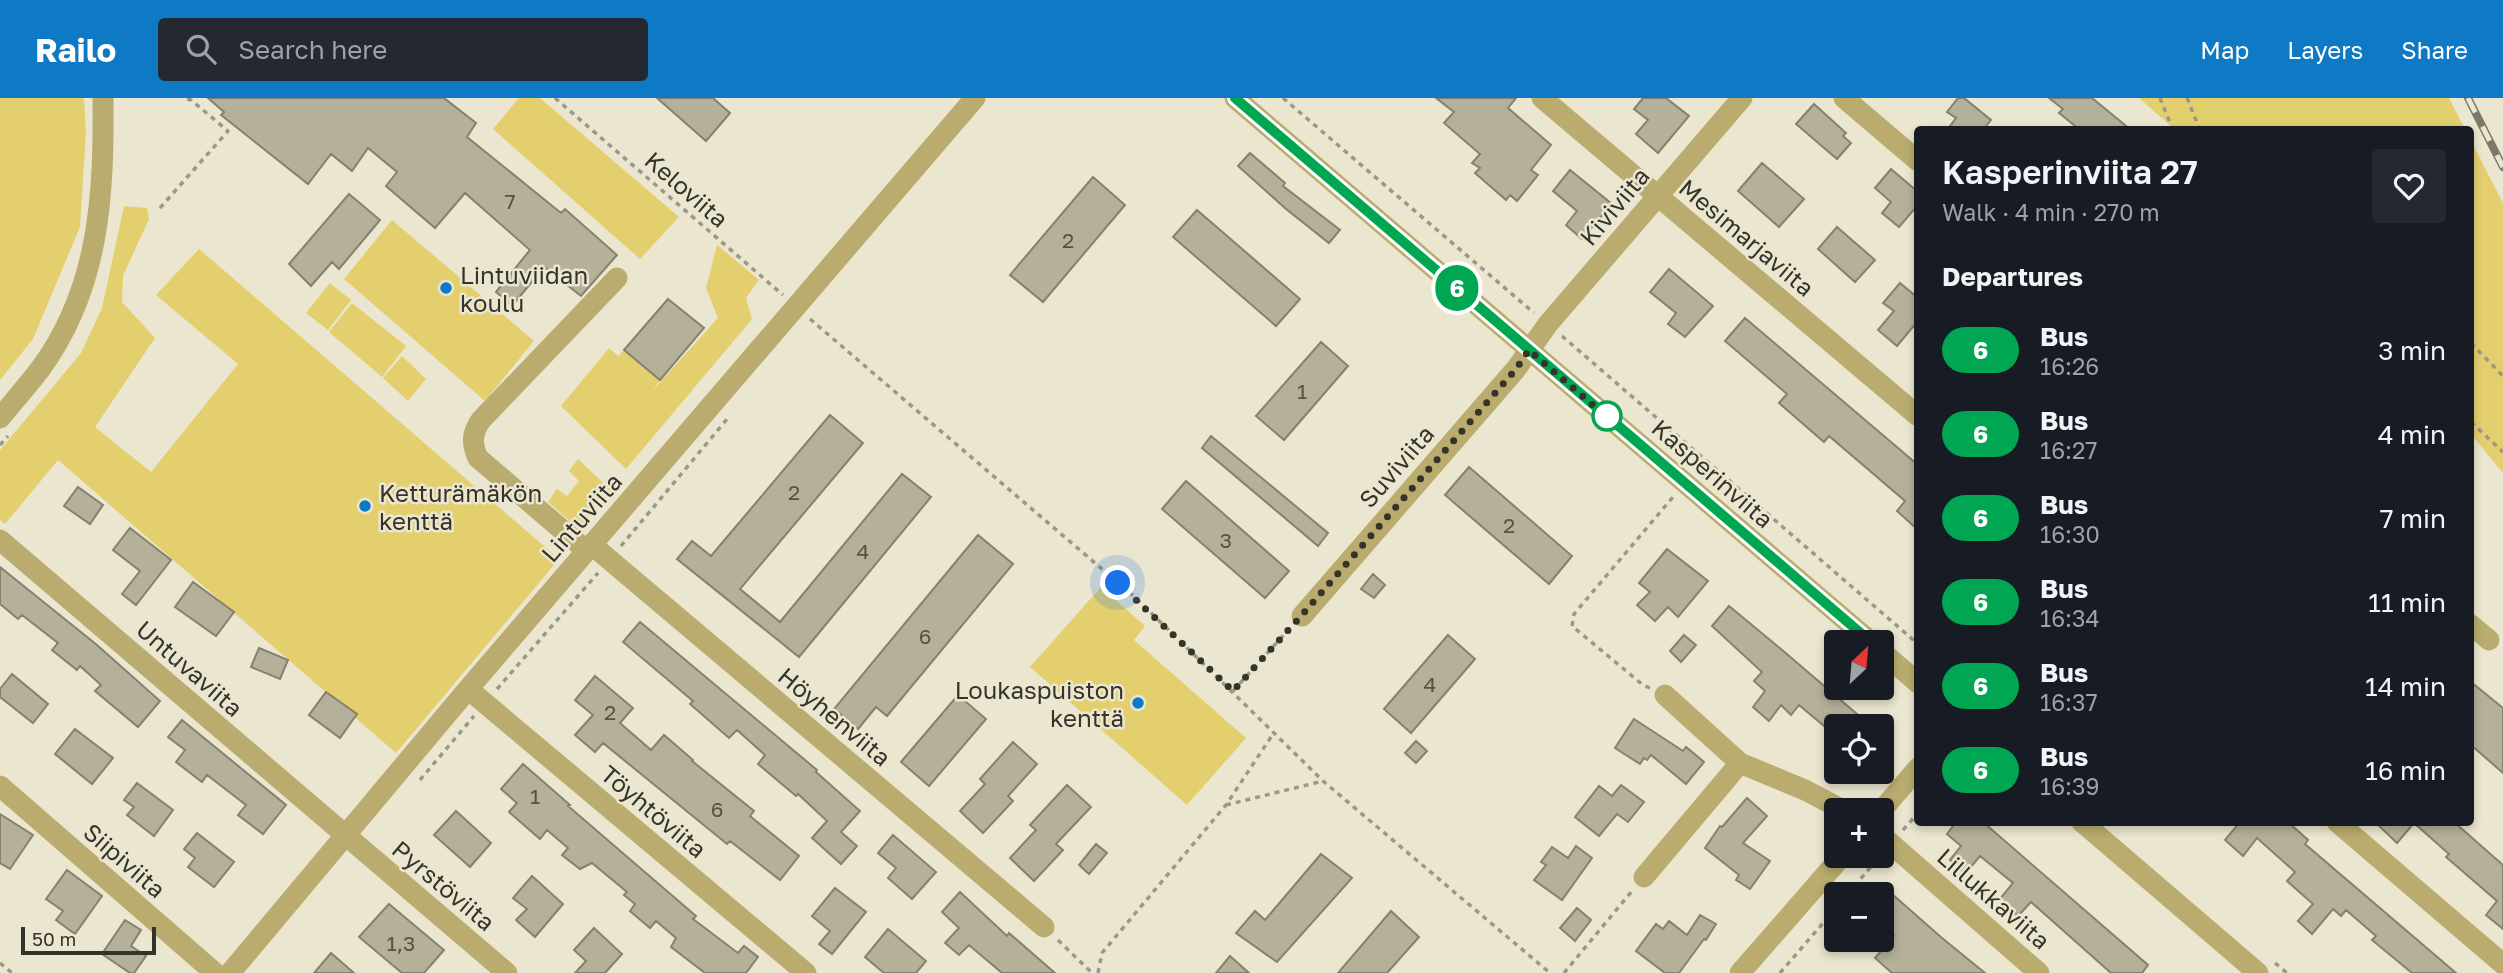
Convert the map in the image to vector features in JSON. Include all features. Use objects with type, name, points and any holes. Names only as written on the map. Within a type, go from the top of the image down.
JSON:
[{"type":"street","points":[[0,418],[42,367],[84,286],[99,224],[104,166],[103,98]]},
{"type":"street","name":"Lintuviita","points":[[230,973],[468,689],[975,98]]},
{"type":"street","name":"Kasperinviita","points":[[1235,98],[1857,630]]},
{"type":"street","name":"Mesimarjaviita","points":[[1542,98],[1914,413]]},
{"type":"street","name":"Kiviviita","points":[[1529,350],[1657,195],[1742,98]]},
{"type":"street","points":[[1844,98],[1914,158]]},
{"type":"street","name":"Höyhenviita","points":[[617,278],[481,420],[472,433],[478,458],[590,548],[610,560],[1044,927]]},
{"type":"street","name":"Suviviita","points":[[1302,615],[1529,350]]},
{"type":"street","name":"Untuvaviita","points":[[0,540],[346,836]]},
{"type":"street","points":[[2474,628],[2489,640]]},
{"type":"street","points":[[1894,663],[1914,680]]},
{"type":"street","name":"Töyhtöviita","points":[[468,689],[806,973]]},
{"type":"street","points":[[1665,695],[1740,763],[1824,800]]},
{"type":"street","points":[[1644,877],[1740,763]]},
{"type":"street","points":[[1892,798],[1914,773]]},
{"type":"street","name":"Siipiviita","points":[[0,786],[215,973]]},
{"type":"street","points":[[2087,826],[2258,973]]},
{"type":"street","points":[[2342,826],[2503,964]]},
{"type":"street","name":"Pyrstöviita","points":[[346,836],[507,973]]},
{"type":"street","name":"Lillukkaviita","points":[[1894,846],[2039,973]]},
{"type":"street","points":[[1740,973],[1832,868]]},
{"type":"path","points":[[160,208],[228,131],[191,100],[183,98]]},
{"type":"path","name":"Keloviita","points":[[555,98],[1137,599],[1323,781],[1550,973]]},
{"type":"path","points":[[1283,98],[1914,641]]},
{"type":"path","points":[[2160,98],[2171,126]]},
{"type":"path","points":[[2187,98],[2198,126]]},
{"type":"path","points":[[2474,346],[2503,376]]},
{"type":"path","points":[[2474,425],[2503,452]]},
{"type":"path","points":[[1665,695],[1643,685],[1572,626],[1574,614],[1676,493]]},
{"type":"path","points":[[413,787],[610,560]]},
{"type":"path","points":[[1233,691],[1302,615]]},
{"type":"path","points":[[1098,973],[1102,953],[1226,805],[1273,734]]},
{"type":"path","points":[[1226,805],[1323,781]]},
{"type":"path","points":[[1858,882],[1870,868]]},
{"type":"path","points":[[1564,973],[1644,877]]},
{"type":"path","points":[[1780,973],[1824,922]]},
{"type":"path","points":[[1044,927],[1091,973]]},
{"type":"path","points":[[0,962],[12,973]]},
{"type":"shaded area","points":[[0,98],[84,98],[86,132],[80,227],[33,339],[0,380]]},
{"type":"shaded area","points":[[519,98],[540,98],[679,217],[640,259],[493,129]]},
{"type":"shaded area","points":[[2139,98],[2449,98],[2463,126],[2171,126]]},
{"type":"shaded area","points":[[2474,147],[2503,203],[2503,473],[2474,438]]},
{"type":"shaded area","points":[[124,206],[147,208],[149,219],[123,276],[122,302],[155,338],[95,427],[151,472],[238,364],[156,295],[199,249],[559,559],[396,753],[58,460],[5,524],[0,520],[0,450],[81,353],[102,308]]},
{"type":"shaded area","points":[[392,220],[534,341],[485,401],[344,279]]},
{"type":"shaded area","points":[[717,245],[759,280],[746,298],[752,319],[626,469],[561,406],[609,348],[618,356],[624,350],[660,380],[651,392],[718,318],[706,288]]},
{"type":"shaded area","points":[[330,283],[351,300],[328,330],[306,313]]},
{"type":"shaded area","points":[[352,303],[406,346],[382,377],[329,332]]},
{"type":"shaded area","points":[[402,356],[426,379],[408,401],[383,378]]},
{"type":"shaded area","points":[[578,459],[611,490],[579,529],[548,502],[557,489],[567,496],[579,481],[569,471]]},
{"type":"shaded area","name":"Loukaspuiston kenttä","points":[[1101,587],[1145,626],[1134,640],[1246,738],[1187,805],[1030,667]]},
{"type":"building","points":[[208,98],[444,98],[476,123],[467,137],[561,213],[565,209],[617,255],[581,296],[544,267],[512,306],[496,292],[530,250],[465,193],[435,228],[386,186],[397,172],[368,148],[352,171],[331,154],[308,184],[221,115],[224,112]]},
{"type":"building","points":[[657,98],[713,98],[730,113],[706,141]]},
{"type":"building","points":[[1436,98],[1516,98],[1508,108],[1551,145],[1531,170],[1538,175],[1517,201],[1510,195],[1506,200],[1475,173],[1480,168],[1472,163],[1480,154],[1444,123],[1454,112]]},
{"type":"building","points":[[1643,98],[1666,98],[1689,116],[1658,153],[1636,134],[1648,120],[1634,109]]},
{"type":"building","points":[[1958,98],[1964,98],[1991,120],[1986,126],[1950,126],[1956,118],[1947,112]]},
{"type":"building","points":[[2049,98],[2092,98],[2126,126],[2075,126],[2059,113],[2063,109]]},
{"type":"building","points":[[1814,104],[1846,133],[1843,136],[1851,143],[1837,159],[1796,124]]},
{"type":"building","points":[[1250,153],[1285,183],[1283,186],[1340,230],[1329,243],[1238,166]]},
{"type":"building","points":[[1762,163],[1804,199],[1779,227],[1738,191]]},
{"type":"building","points":[[1891,169],[1914,189],[1914,210],[1899,227],[1882,213],[1891,202],[1875,188]]},
{"type":"building","points":[[1570,170],[1612,204],[1582,239],[1566,225],[1577,211],[1553,191]]},
{"type":"building","points":[[1093,177],[1125,205],[1043,302],[1010,275]]},
{"type":"building","points":[[349,194],[380,220],[339,269],[332,262],[311,286],[289,264]]},
{"type":"building","points":[[1197,210],[1300,299],[1276,326],[1173,237]]},
{"type":"building","points":[[1837,227],[1875,260],[1855,282],[1818,249]]},
{"type":"building","points":[[1669,269],[1713,306],[1685,337],[1668,324],[1676,313],[1650,292]]},
{"type":"building","points":[[1900,283],[1914,295],[1914,326],[1897,346],[1878,330],[1894,311],[1883,303]]},
{"type":"building","points":[[668,299],[704,328],[660,380],[624,350]]},
{"type":"building","points":[[1745,318],[1914,462],[1914,526],[1897,511],[1905,501],[1829,436],[1824,442],[1779,403],[1787,394],[1725,341]]},
{"type":"building","points":[[1321,342],[1348,366],[1284,440],[1256,416]]},
{"type":"building","points":[[830,415],[863,443],[740,589],[780,622],[902,474],[931,497],[799,657],[677,559],[692,541],[711,556]]},
{"type":"building","points":[[1211,436],[1328,533],[1318,546],[1202,448]]},
{"type":"building","points":[[1469,467],[1572,556],[1549,584],[1445,495]]},
{"type":"building","points":[[1186,481],[1289,571],[1265,598],[1162,509]]},
{"type":"building","points":[[78,487],[103,505],[90,524],[64,506]]},
{"type":"building","points":[[130,528],[171,560],[136,605],[122,594],[140,571],[113,550]]},
{"type":"building","points":[[978,535],[1013,564],[887,716],[876,707],[858,729],[834,709]]},
{"type":"building","points":[[1667,549],[1708,581],[1678,617],[1668,607],[1655,621],[1637,605],[1650,592],[1639,583]]},
{"type":"building","points":[[0,567],[97,645],[160,701],[138,727],[95,691],[101,685],[80,666],[77,670],[52,650],[58,643],[22,615],[18,619],[0,604]]},
{"type":"building","points":[[1373,574],[1385,585],[1374,598],[1361,589]]},
{"type":"building","points":[[193,582],[234,612],[216,636],[175,607]]},
{"type":"building","points":[[1729,606],[1824,686],[1824,700],[1841,700],[1857,714],[1824,714],[1824,726],[1799,705],[1791,715],[1781,705],[1769,721],[1753,707],[1765,691],[1754,681],[1762,672],[1712,626]]},
{"type":"building","points":[[640,622],[817,770],[816,772],[860,811],[841,832],[857,846],[841,864],[812,838],[827,821],[798,794],[796,796],[758,764],[765,755],[737,730],[729,738],[690,704],[693,701],[623,642]]},
{"type":"building","points":[[1448,635],[1475,659],[1411,733],[1384,709]]},
{"type":"building","points":[[1684,635],[1696,645],[1681,662],[1670,651]]},
{"type":"building","points":[[259,648],[288,660],[280,679],[251,667]]},
{"type":"building","points":[[12,674],[48,704],[33,723],[0,697],[0,689]]},
{"type":"building","points":[[595,676],[633,708],[620,723],[651,750],[664,735],[754,811],[750,816],[799,856],[780,880],[730,841],[727,844],[603,743],[595,752],[575,735],[593,715],[575,700]]},
{"type":"building","points":[[2474,684],[2503,708],[2503,773],[2474,748]]},
{"type":"building","points":[[326,692],[357,714],[340,738],[309,715]]},
{"type":"building","points":[[958,695],[986,719],[929,786],[901,762]]},
{"type":"building","points":[[1634,719],[1683,751],[1686,747],[1704,762],[1686,784],[1651,755],[1647,760],[1644,758],[1640,764],[1615,748]]},
{"type":"building","points":[[182,720],[286,805],[263,834],[238,815],[246,805],[207,775],[202,782],[176,762],[185,750],[168,737]]},
{"type":"building","points":[[75,729],[113,758],[92,784],[55,754]]},
{"type":"building","points":[[1416,741],[1427,751],[1416,763],[1405,753]]},
{"type":"building","points":[[1013,742],[1037,764],[1008,796],[1013,801],[983,833],[960,811],[985,784],[980,779]]},
{"type":"building","points":[[523,764],[696,916],[693,919],[738,953],[744,946],[758,957],[746,973],[705,973],[671,947],[676,938],[656,921],[650,928],[630,911],[635,904],[624,895],[627,892],[592,863],[580,869],[562,855],[568,848],[547,830],[540,839],[509,812],[517,803],[501,789]]},
{"type":"building","points":[[137,783],[173,810],[154,836],[127,815],[134,807],[124,800]]},
{"type":"building","points":[[1067,785],[1091,807],[1056,844],[1063,850],[1034,881],[1010,858],[1036,830],[1030,825]]},
{"type":"building","points":[[1621,785],[1644,802],[1628,822],[1617,814],[1599,836],[1575,817],[1599,786],[1612,796]]},
{"type":"building","points":[[1747,798],[1767,816],[1743,843],[1770,861],[1750,889],[1736,880],[1739,875],[1705,848],[1720,826],[1722,827]]},
{"type":"building","points":[[456,811],[491,843],[470,867],[434,835]]},
{"type":"building","points":[[0,814],[33,835],[10,869],[0,863]]},
{"type":"building","points":[[1953,826],[1988,826],[2148,965],[2142,973],[2111,973],[2031,902],[2018,916],[1999,900],[2013,883],[1980,856],[1965,874],[1950,860],[1961,846],[1947,834]]},
{"type":"building","points":[[2237,826],[2292,826],[2308,840],[2305,844],[2456,973],[2412,973],[2372,940],[2376,936],[2346,910],[2341,916],[2333,909],[2312,934],[2298,921],[2313,904],[2287,881],[2295,872],[2257,838],[2243,856],[2225,840]]},
{"type":"building","points":[[2379,826],[2411,826],[2397,843]]},
{"type":"building","points":[[2417,826],[2459,826],[2503,865],[2503,929],[2486,915],[2497,901],[2446,857],[2449,854]]},
{"type":"building","points":[[197,833],[234,862],[214,887],[188,867],[195,858],[184,849]]},
{"type":"building","points":[[893,835],[936,872],[912,899],[888,878],[896,868],[878,853]]},
{"type":"building","points":[[1096,844],[1107,853],[1089,874],[1079,865]]},
{"type":"building","points":[[1576,846],[1592,858],[1562,900],[1534,880],[1546,865],[1541,862],[1552,847],[1568,858]]},
{"type":"building","points":[[1321,854],[1352,878],[1277,962],[1236,933],[1255,911],[1265,920]]},
{"type":"building","points":[[67,870],[102,896],[75,934],[56,920],[63,911],[46,899]]},
{"type":"building","points":[[532,876],[563,904],[535,937],[516,920],[527,909],[513,898]]},
{"type":"building","points":[[835,888],[866,912],[832,954],[819,944],[830,931],[812,916]]},
{"type":"building","points":[[960,892],[1007,936],[1009,933],[1055,973],[1002,973],[969,945],[959,955],[945,943],[959,928],[942,912]]},
{"type":"building","points":[[1894,896],[1985,973],[1892,973],[1875,958],[1880,952],[1894,952]]},
{"type":"building","points":[[389,904],[444,950],[424,973],[402,973],[359,937]]},
{"type":"building","points":[[1577,908],[1591,920],[1575,941],[1560,928]]},
{"type":"building","points":[[1391,911],[1419,937],[1387,973],[1338,973]]},
{"type":"building","points":[[1700,915],[1716,924],[1679,973],[1665,973],[1636,951],[1656,924],[1663,929],[1669,921],[1687,935]]},
{"type":"building","points":[[125,920],[141,930],[131,946],[146,956],[134,973],[102,954]]},
{"type":"building","points":[[594,928],[622,954],[605,973],[575,973],[586,961],[574,950]]},
{"type":"building","points":[[888,929],[926,961],[916,973],[884,973],[865,957]]},
{"type":"building","points":[[331,953],[354,973],[314,973]]},
{"type":"building","points":[[1230,956],[1249,973],[1216,973]]},
{"type":"railway","points":[[2468,98],[2503,167]]},
{"type":"bus line","name":"6","points":[[1235,98],[1857,630]]},
{"type":"place","name":"Lintuviidan koulu","points":[[446,288]]},
{"type":"place","name":"Ketturämäkön kenttä","points":[[365,506]]},
{"type":"place","name":"Loukaspuiston kenttä","points":[[1138,703]]},
{"type":"route","points":[[1118,583],[1233,691],[1320,595],[1516,369],[1529,350],[1609,419],[1607,416]]}]
